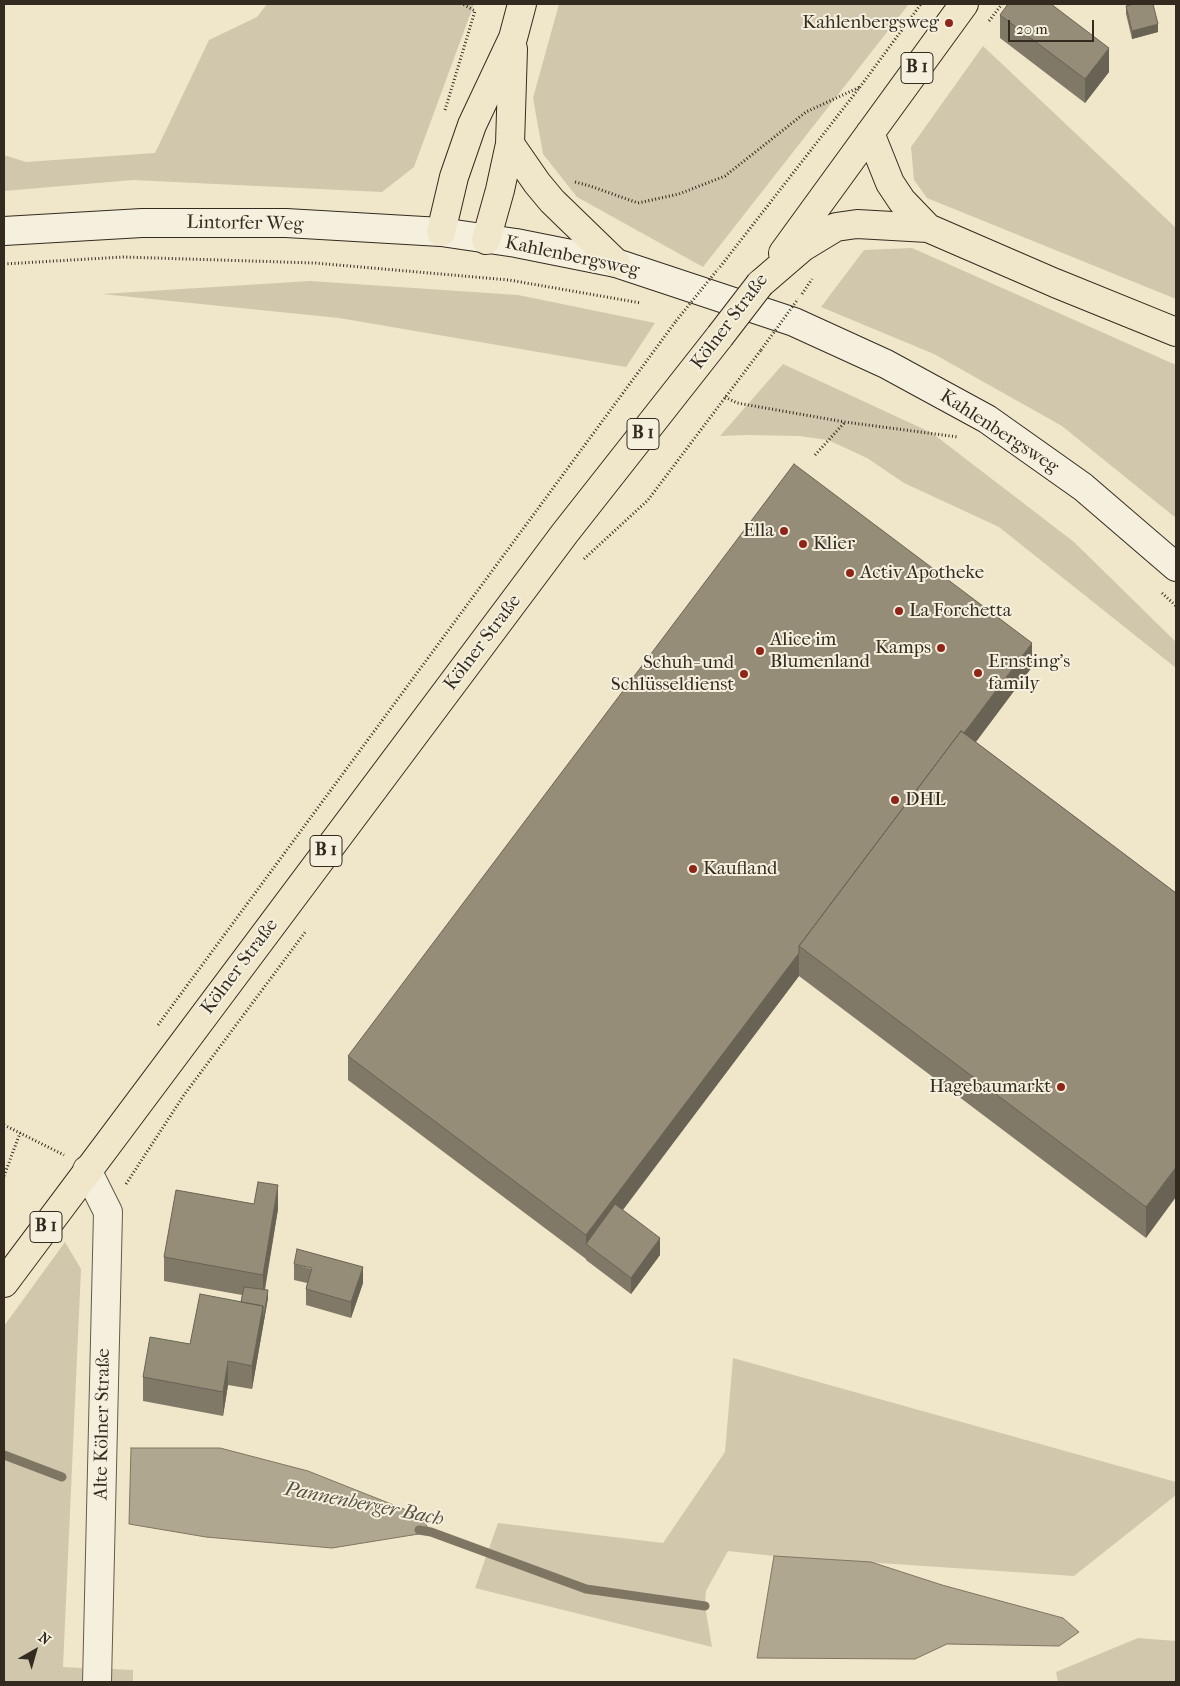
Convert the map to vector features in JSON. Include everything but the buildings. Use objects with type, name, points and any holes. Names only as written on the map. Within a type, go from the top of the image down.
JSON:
[{"type":"main road","points":[[441,232],[454,176],[472,126],[513,38],[522,4]]},
{"type":"main road","name":"Kölner Straße","points":[[4,1283],[560,540],[760,284],[964,4]]},
{"type":"main road","points":[[486,240],[510,144],[513,38]]},
{"type":"main road","points":[[870,132],[890,183],[902,201],[928,228]]},
{"type":"main road","points":[[510,144],[536,183],[552,201],[616,263]]},
{"type":"main road","name":"Lintorfer Weg","points":[[4,231],[142,223],[267,223],[441,232],[486,240]]},
{"type":"main road","points":[[760,284],[803,247],[836,228],[858,224],[928,228],[1054,283],[1176,332]]},
{"type":"main road","name":"Kahlenbergsweg","points":[[486,240],[516,243],[616,263],[794,322],[886,364],[987,419],[1083,487],[1176,567]]},
{"type":"main road","name":"Alte Kölner Straße","points":[[87,1170],[108,1212],[97,1682]]},
{"type":"path","points":[[444,116],[476,11],[463,4]]},
{"type":"path","points":[[158,1025],[676,321],[860,87],[921,4]]},
{"type":"path","points":[[536,183],[552,177],[590,186],[638,203],[679,194],[725,176],[806,112],[860,87]]},
{"type":"path","points":[[4,264],[123,256],[315,263],[509,280],[644,304]]},
{"type":"path","points":[[579,564],[648,500],[798,299]]},
{"type":"path","points":[[680,314],[689,317]]},
{"type":"path","points":[[759,340],[768,343]]},
{"type":"path","points":[[725,397],[737,403],[845,422],[959,437]]},
{"type":"path","points":[[815,455],[845,422]]},
{"type":"path","points":[[1162,593],[1176,606]]},
{"type":"path","points":[[108,1212],[184,1095],[308,929]]},
{"type":"path","points":[[4,1125],[63,1154],[87,1170]]},
{"type":"path","points":[[4,1176],[20,1133]]},
{"type":"shaded area","points":[[267,4],[474,4],[414,167],[382,192],[133,180],[4,191],[4,155],[26,162],[155,153],[209,40],[257,17]]},
{"type":"shaded area","points":[[559,4],[909,4],[703,267],[577,197],[543,154],[533,98]]},
{"type":"shaded area","points":[[983,46],[1176,228],[1176,299],[927,198],[914,180],[911,147]]},
{"type":"shaded area","points":[[912,248],[1176,365],[1176,518],[1062,426],[934,354],[821,307],[864,250]]},
{"type":"shaded area","points":[[310,281],[518,295],[655,323],[626,367],[339,318],[102,294]]},
{"type":"shaded area","points":[[783,364],[932,433],[1074,542],[1176,642],[1176,668],[999,527],[904,483],[867,458],[828,440],[799,436],[720,436]]},
{"type":"shaded area","points":[[65,1242],[81,1269],[63,1667],[82,1668],[82,1682],[4,1682],[4,1326]]},
{"type":"shaded area","points":[[733,1358],[1176,1482],[1176,1495],[1074,1576],[774,1556],[728,1551],[706,1591],[705,1606],[712,1647],[475,1588],[498,1523],[663,1543],[725,1452]]},
{"type":"shaded area","points":[[1138,1638],[1176,1641],[1176,1682],[1058,1682],[1056,1672]]},
{"type":"shaded area","points":[[112,1669],[133,1670],[133,1682],[112,1682]]},
{"type":"water","points":[[131,1448],[220,1448],[308,1471],[419,1515],[431,1532],[332,1548],[206,1537],[129,1524]]},
{"type":"water","points":[[774,1556],[871,1562],[942,1585],[1063,1618],[1079,1632],[1059,1646],[947,1644],[915,1659],[757,1658]]},
{"type":"waterway","name":"Pannenberger Bach","points":[[4,1455],[62,1477]]},
{"type":"waterway","name":"Pannenberger Bach","points":[[419,1530],[431,1532],[586,1589],[705,1606]]},
{"type":"place","name":"Kahlenbergsweg","points":[[949,23]]},
{"type":"place","name":"Ella","points":[[784,531]]},
{"type":"place","name":"Klier","points":[[803,544]]},
{"type":"place","name":"Activ Apotheke","points":[[850,573]]},
{"type":"place","name":"La Forchetta","points":[[899,611]]},
{"type":"place","name":"Kamps","points":[[941,648]]},
{"type":"place","name":"Alice im Blumenland","points":[[760,651]]},
{"type":"place","name":"Ernsting's family","points":[[978,673]]},
{"type":"place","name":"Schuh- und Schlüsseldienst","points":[[744,674]]},
{"type":"place","name":"DHL","points":[[895,800]]},
{"type":"place","name":"Kaufland","points":[[693,869]]},
{"type":"place","name":"Hagebaumarkt","points":[[1061,1087]]}]
